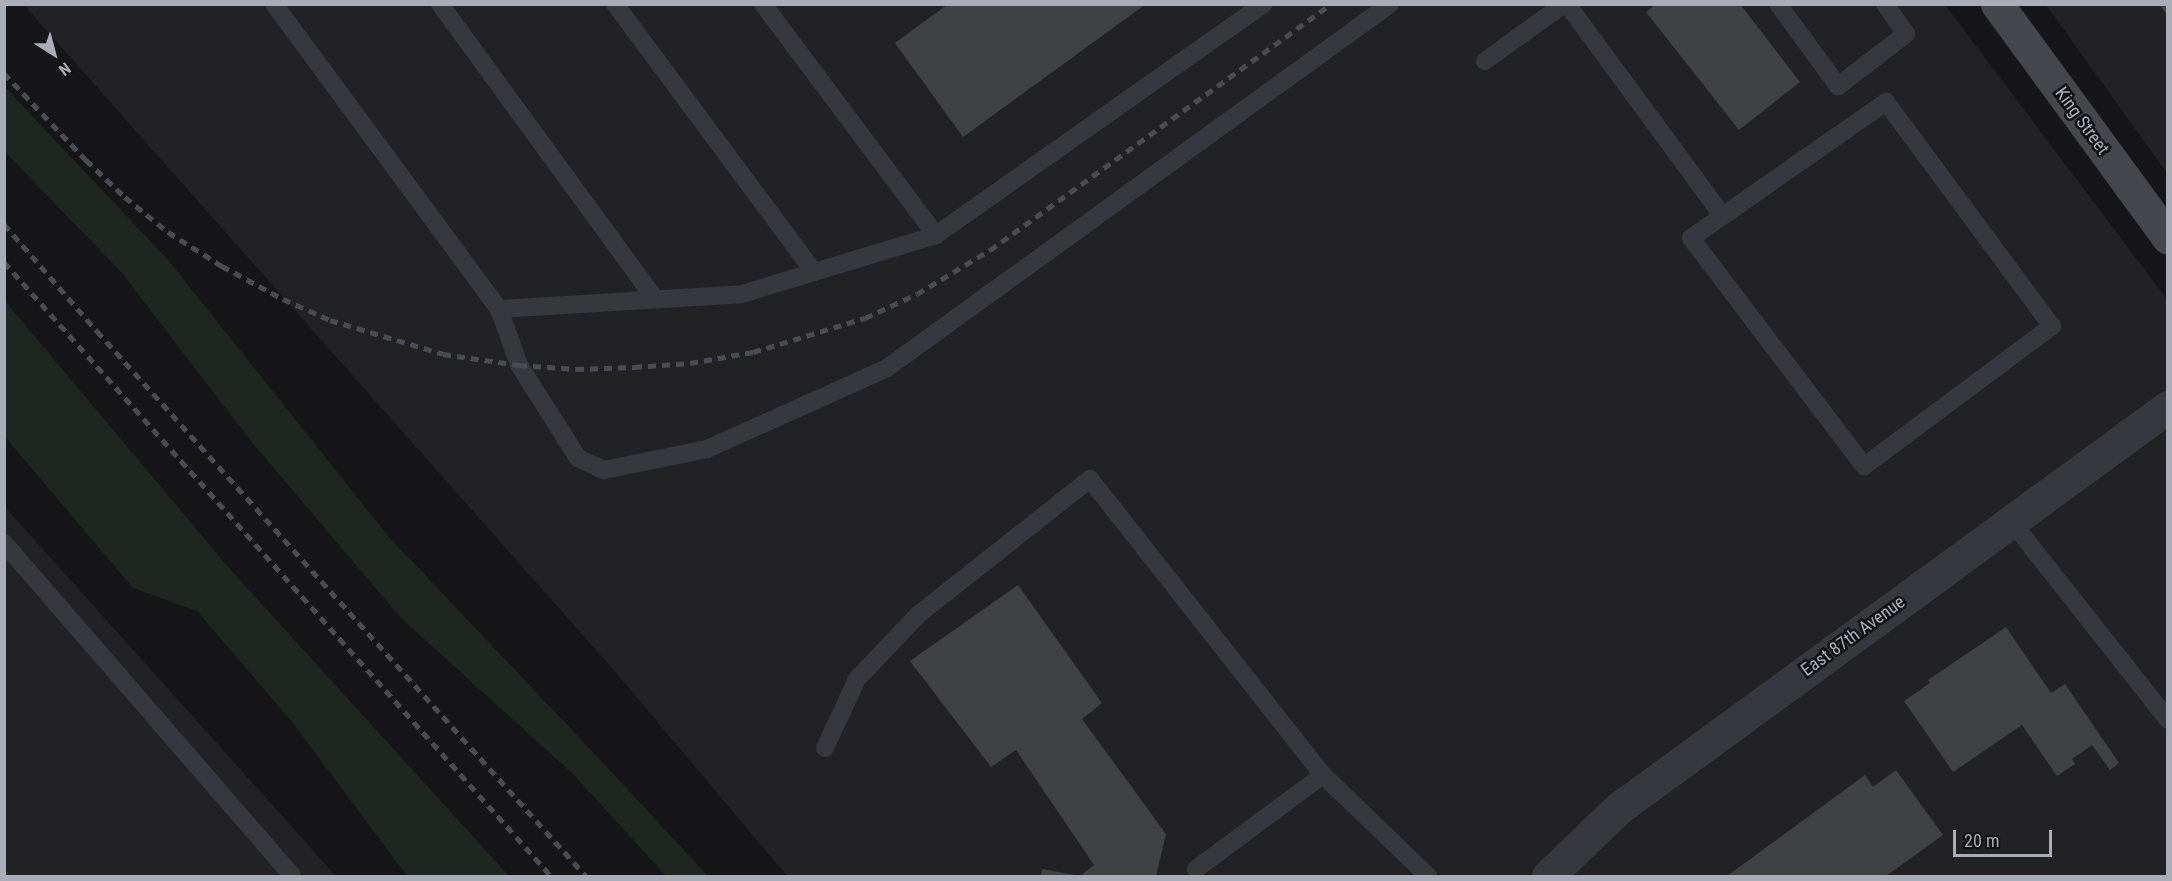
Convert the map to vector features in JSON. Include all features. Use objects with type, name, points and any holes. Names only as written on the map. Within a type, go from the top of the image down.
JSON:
[{"type":"street","name":"King Street","points":[[1997,4],[2168,238]]},
{"type":"street","name":"East 87th Avenue","points":[[1548,876],[1619,808],[2168,407]]},
{"type":"lane","points":[[274,4],[500,309],[519,365],[578,458],[604,470],[707,449],[887,368],[1390,4]]},
{"type":"lane","points":[[440,4],[655,300]]},
{"type":"lane","points":[[615,4],[814,272]]},
{"type":"lane","points":[[763,4],[936,235]]},
{"type":"lane","points":[[500,309],[742,294],[936,235],[1264,4]]},
{"type":"lane","points":[[1485,61],[1566,4],[1722,216]]},
{"type":"lane","points":[[1778,4],[1838,86],[1906,34],[1885,4]]},
{"type":"lane","points":[[1886,102],[2052,326],[1864,466],[1691,238],[1722,216],[1886,102]]},
{"type":"lane","points":[[825,748],[857,679],[919,614],[1090,479],[1323,775],[1428,876]]},
{"type":"lane","points":[[2011,520],[2168,720]]},
{"type":"lane","points":[[4,543],[292,876]]},
{"type":"lane","points":[[1196,869],[1323,775]]},
{"type":"shaded area","points":[[24,5],[1945,5],[2167,299],[2167,876],[787,876],[612,668]]},
{"type":"shaded area","points":[[2046,5],[2167,5],[2167,173]]},
{"type":"shaded area","points":[[5,87],[168,260],[389,537],[708,876],[666,876],[574,775],[400,617],[250,440],[122,273],[5,152]]},
{"type":"shaded area","points":[[5,301],[229,568],[509,876],[407,876],[293,723],[197,611],[133,588],[5,437]]},
{"type":"shaded area","points":[[5,507],[336,876],[5,876]]},
{"type":"building","points":[[948,4],[1146,4],[963,137],[895,43]]},
{"type":"building","points":[[1656,4],[1740,4],[1800,82],[1739,130],[1646,12]]},
{"type":"building","points":[[2159,4],[2168,4],[2168,16]]},
{"type":"building","points":[[1018,585],[1102,703],[1082,719],[1166,834],[1156,876],[1080,876],[1094,865],[1016,750],[991,767],[910,661]]},
{"type":"building","points":[[2006,627],[2051,693],[2065,684],[2119,763],[2110,770],[2092,745],[2072,759],[2075,764],[2057,776],[2022,725],[1953,772],[1904,701],[1930,683],[1928,680]]},
{"type":"building","points":[[1896,770],[1943,835],[1886,876],[1727,876],[1865,775],[1873,787]]},
{"type":"building","points":[[1042,869],[1080,876],[1041,876]]},
{"type":"railway","points":[[4,73],[86,160],[125,197],[168,232],[222,266],[283,299],[330,320],[443,354],[519,365],[576,369],[634,367],[690,363],[753,352],[865,318],[917,294],[990,250],[1331,4]]},
{"type":"railway","points":[[4,224],[97,331],[586,876]]},
{"type":"railway","points":[[4,262],[551,876]]}]
